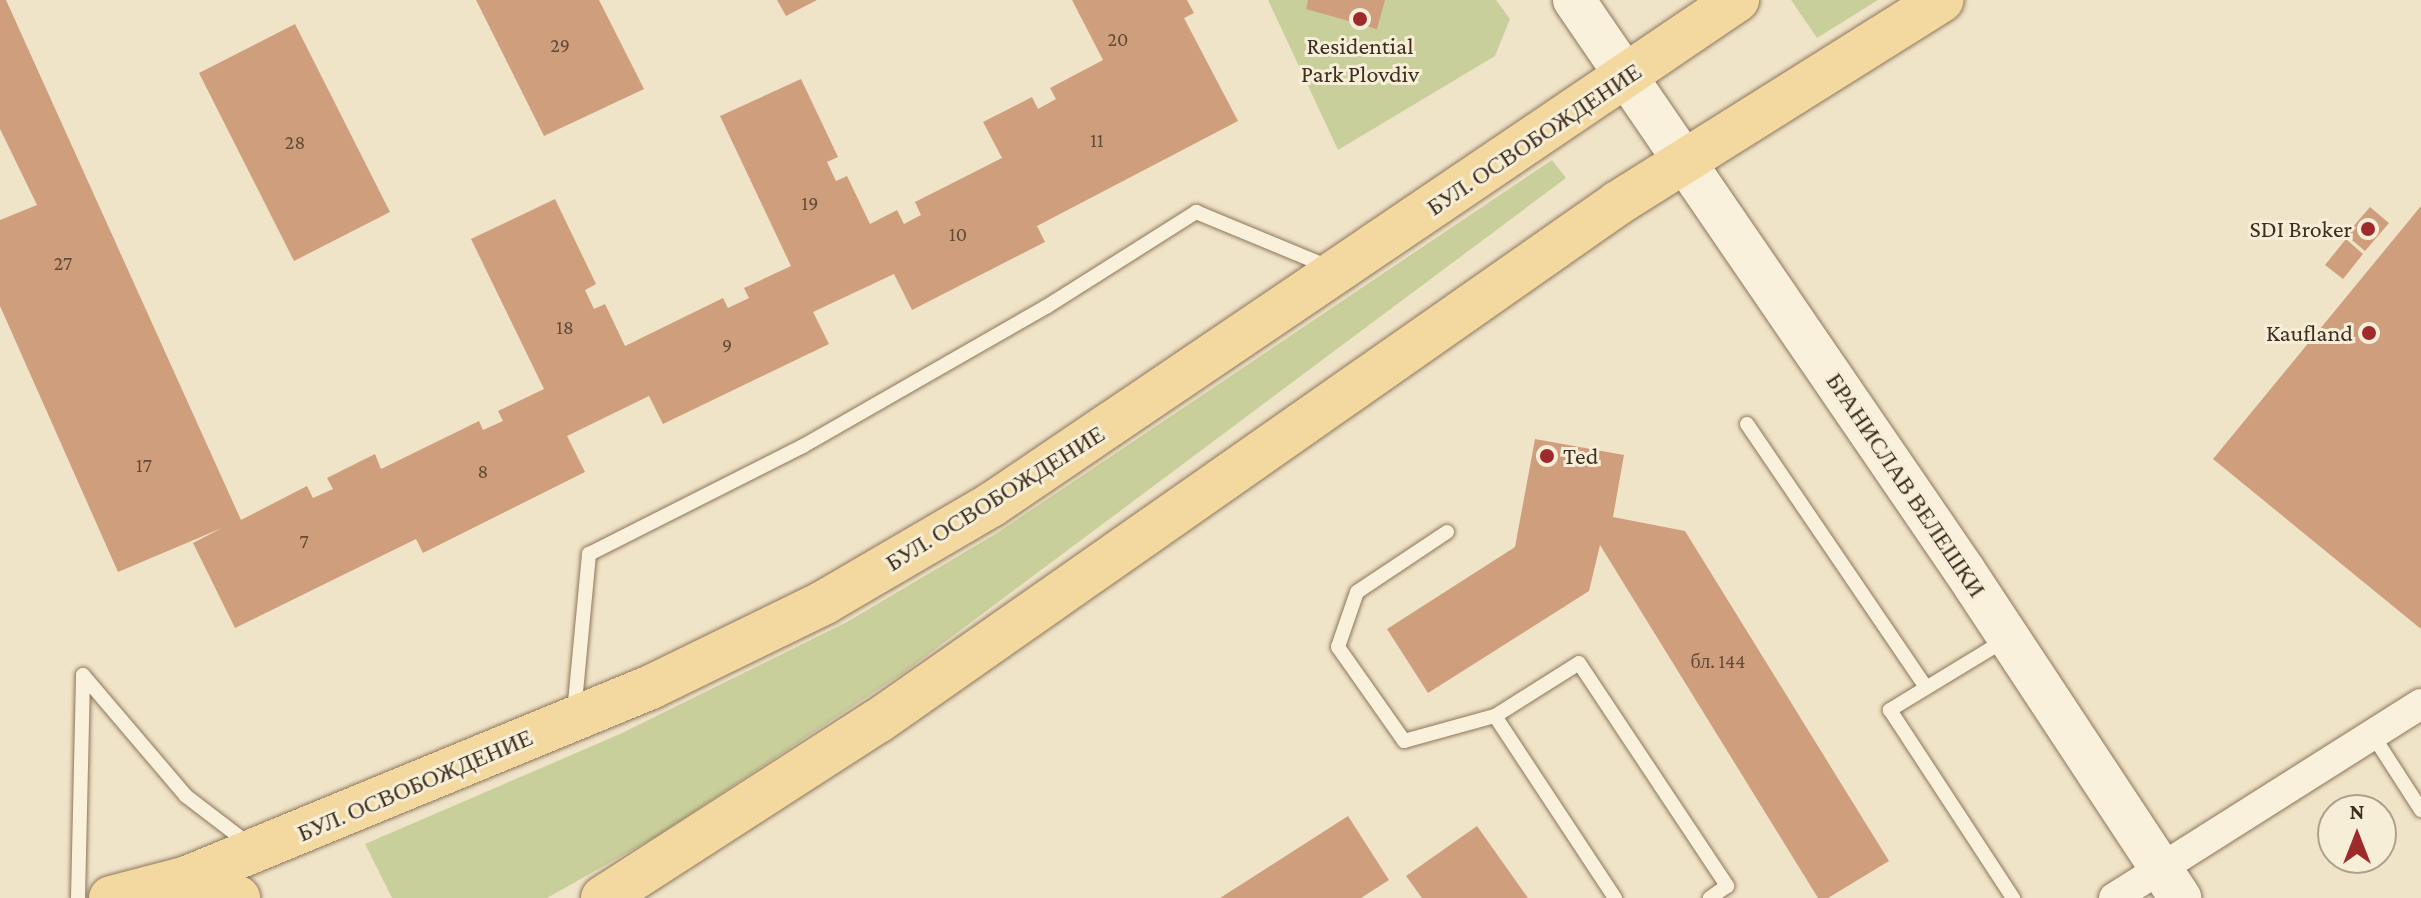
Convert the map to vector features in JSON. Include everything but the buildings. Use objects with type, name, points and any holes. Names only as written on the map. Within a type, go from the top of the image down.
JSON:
[{"type":"main road","name":"БУЛ. ОСВОБОЖДЕНИЕ","points":[[111,898],[187,878],[651,687],[825,602],[991,505],[1737,0]]},
{"type":"main road","points":[[603,898],[878,721],[1684,161],[1942,0]]},
{"type":"main road","points":[[187,878],[238,898]]},
{"type":"street","name":"БРАНИСЛАВ ВЕЛЕШКИ","points":[[1574,0],[2009,637],[2170,883]]},
{"type":"street","points":[[2114,898],[2170,883],[2421,704]]},
{"type":"lane","points":[[574,718],[589,554],[817,439],[1046,307],[1196,212],[1339,271]]},
{"type":"lane","points":[[1747,424],[1925,686]]},
{"type":"lane","points":[[1447,532],[1357,592],[1338,647],[1404,741],[1495,716],[1579,663],[1727,886],[1710,898]]},
{"type":"lane","points":[[2009,637],[1890,710],[2013,898]]},
{"type":"lane","points":[[78,898],[83,675],[186,796],[256,849]]},
{"type":"lane","points":[[1495,716],[1615,898]]},
{"type":"lane","points":[[2374,737],[2421,810]]},
{"type":"green space","points":[[1268,0],[1496,0],[1510,19],[1495,56],[1338,150]]},
{"type":"green space","points":[[1791,0],[1878,0],[1817,38]]},
{"type":"green space","points":[[1552,160],[1566,178],[906,671],[657,836],[547,898],[392,898],[365,844],[620,734],[847,622],[997,533]]},
{"type":"place","name":"Residential Park Plovdiv","points":[[1360,19]]},
{"type":"place","name":"SDI Broker","points":[[2368,229]]},
{"type":"place","name":"Kaufland","points":[[2369,333]]},
{"type":"place","name":"Ted","points":[[1547,456]]}]
